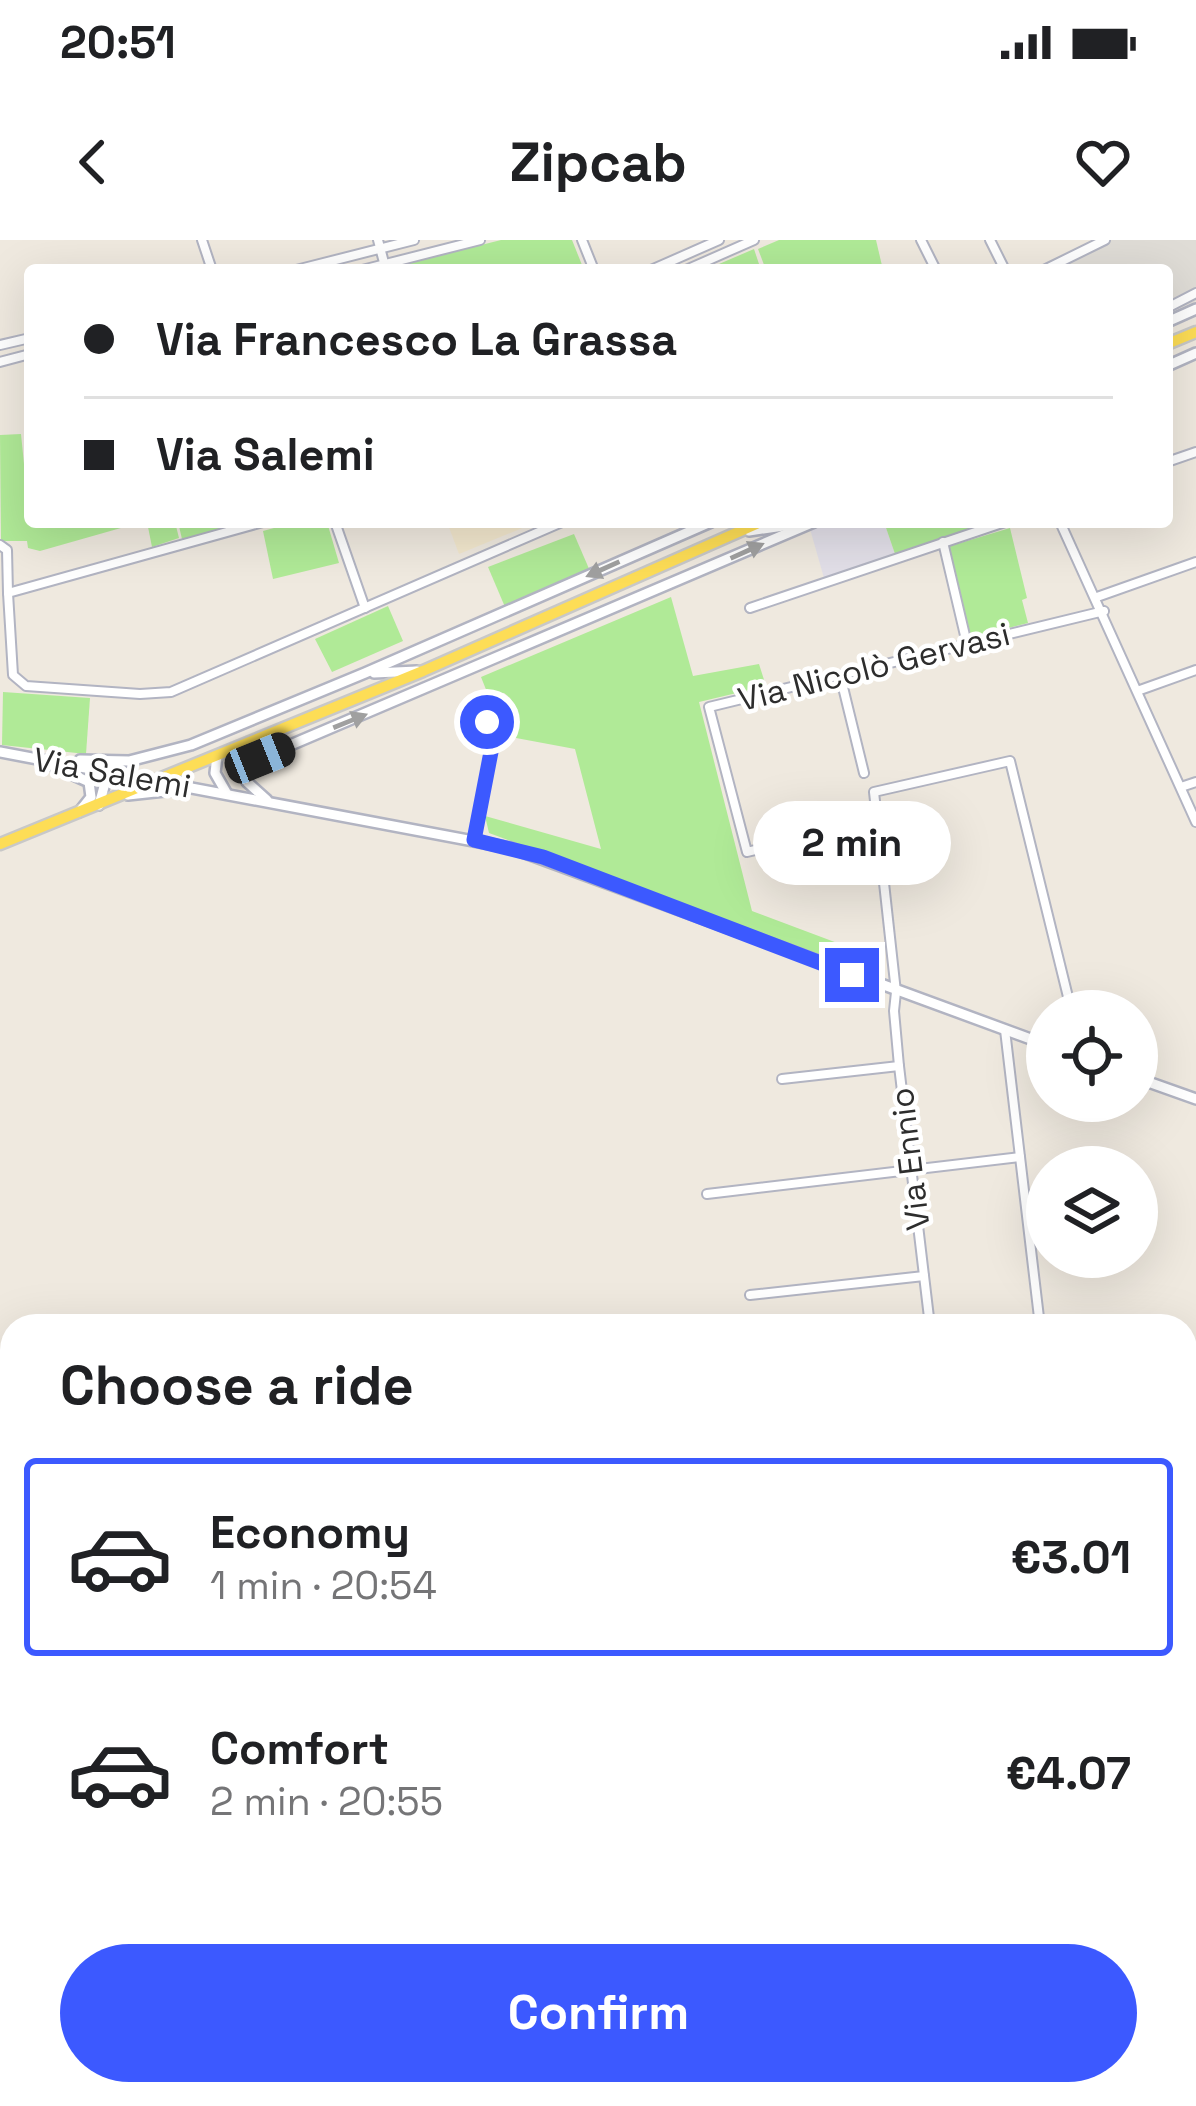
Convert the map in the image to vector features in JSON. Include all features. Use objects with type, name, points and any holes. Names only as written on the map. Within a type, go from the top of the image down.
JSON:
[{"type":"main road","points":[[0,844],[423,671],[747,528]]},
{"type":"street","points":[[362,240],[367,264]]},
{"type":"street","points":[[319,264],[379,244],[414,240]]},
{"type":"street","points":[[396,264],[480,240]]},
{"type":"street","points":[[665,264],[719,240]]},
{"type":"street","points":[[697,250],[703,263],[754,240]]},
{"type":"street","points":[[1065,264],[1105,240]]},
{"type":"street","points":[[0,345],[24,339]]},
{"type":"street","points":[[15,341],[19,357]]},
{"type":"street","points":[[0,362],[24,356]]},
{"type":"street","points":[[8,593],[241,528]]},
{"type":"street","points":[[337,528],[364,608]]},
{"type":"street","points":[[0,545],[7,550],[10,665],[19,682],[140,694],[171,692],[548,528]]},
{"type":"street","points":[[57,760],[129,761],[159,755],[365,674],[697,528]]},
{"type":"street","points":[[738,532],[768,528]]},
{"type":"street","points":[[272,803],[248,782],[250,764],[260,758],[798,528]]},
{"type":"street","points":[[750,608],[987,528]]},
{"type":"street","points":[[1063,528],[1196,822]]},
{"type":"street","points":[[944,542],[967,644]]},
{"type":"street","points":[[1097,597],[1196,562]]},
{"type":"street","name":"Via Nicolò Gervasi","points":[[878,821],[747,852],[710,707],[1104,611]]},
{"type":"street","points":[[1139,690],[1196,670]]},
{"type":"street","points":[[365,674],[423,671]]},
{"type":"street","points":[[840,675],[864,773]]},
{"type":"street","points":[[474,840],[496,726]]},
{"type":"street","name":"Via Salemi","points":[[0,752],[543,857],[1026,1038]]},
{"type":"street","points":[[217,756],[214,773],[227,794]]},
{"type":"street","points":[[33,758],[89,782],[91,797],[77,814]]},
{"type":"street","name":"Via Ennio","points":[[929,1314],[899,1066],[896,992],[874,792],[1010,760],[1064,990]]},
{"type":"street","points":[[97,769],[105,783],[105,802],[162,790],[203,789]]},
{"type":"street","points":[[1181,787],[1196,782]]},
{"type":"street","points":[[1005,1030],[1039,1314]]},
{"type":"street","points":[[782,1079],[899,1066]]},
{"type":"street","points":[[1158,1085],[1196,1099]]},
{"type":"street","points":[[707,1194],[1020,1157]]},
{"type":"street","points":[[750,1295],[924,1276]]},
{"type":"shaded area","points":[[1105,240],[1196,240],[1196,301],[1173,311],[1173,264],[1057,264]]},
{"type":"shaded area","points":[[449,528],[522,528],[459,554]]},
{"type":"shaded area","points":[[886,528],[895,554],[824,578],[810,529]]},
{"type":"green space","points":[[501,240],[572,240],[582,264],[406,264]]},
{"type":"green space","points":[[779,240],[876,240],[882,264],[764,264],[758,249]]},
{"type":"green space","points":[[754,249],[759,264],[719,264]]},
{"type":"green space","points":[[21,434],[24,528],[121,528],[40,551],[28,548],[27,541],[1,541],[0,435]]},
{"type":"green space","points":[[148,528],[176,528],[179,538],[152,547]]},
{"type":"green space","points":[[179,528],[223,528],[182,539]]},
{"type":"green space","points":[[329,528],[339,563],[273,579],[263,531]]},
{"type":"green space","points":[[886,528],[976,528],[895,554]]},
{"type":"green space","points":[[1010,528],[1027,598],[1022,600],[1028,623],[970,638],[947,547]]},
{"type":"green space","points":[[574,534],[590,571],[505,607],[488,567]]},
{"type":"green space","points":[[671,597],[693,676],[759,664],[766,686],[699,702],[752,911],[864,953],[873,950],[875,969],[868,973],[489,833],[485,816],[601,849],[575,749],[500,735],[513,727],[517,710],[504,693],[487,692],[481,677]]},
{"type":"green space","points":[[388,606],[403,641],[332,672],[315,639]]},
{"type":"green space","points":[[3,692],[90,698],[86,754],[2,745]]},
{"type":"route","points":[[487,722],[496,726],[474,840],[543,857],[852,975]]}]
